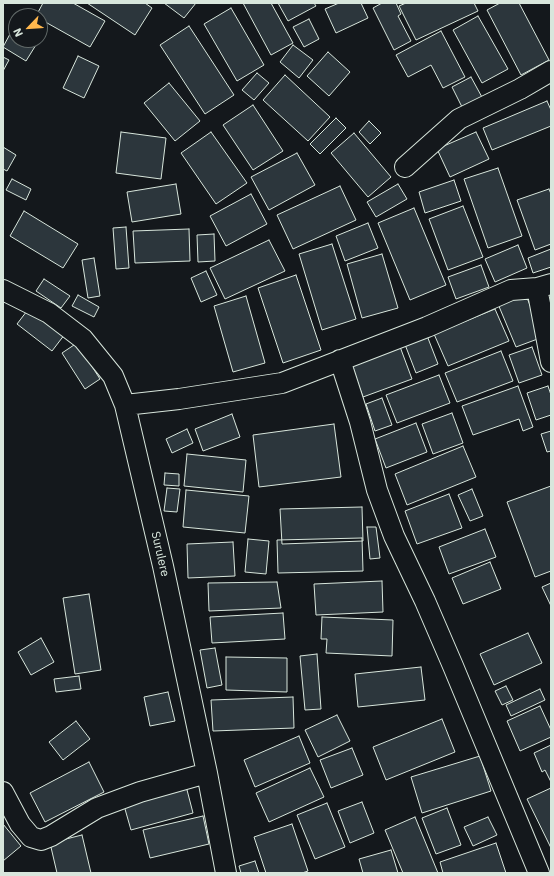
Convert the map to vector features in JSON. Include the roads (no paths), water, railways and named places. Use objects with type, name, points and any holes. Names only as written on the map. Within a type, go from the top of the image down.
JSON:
[{"type":"street","points":[[405,167],[459,119],[520,89],[551,71]]},
{"type":"street","points":[[125,405],[179,399],[282,383],[427,327],[511,290],[544,286],[551,362]]},
{"type":"street","name":"Surulere","points":[[3,290],[48,313],[83,339],[113,376],[125,405],[163,566],[207,773],[226,873]]},
{"type":"street","points":[[340,360],[360,422],[377,490],[394,536],[425,601],[453,666],[539,873]]},
{"type":"street","points":[[3,792],[20,824],[31,837],[41,840],[51,836],[97,808],[140,792],[207,773]]},
{"type":"street","points":[[546,873],[551,871]]}]
